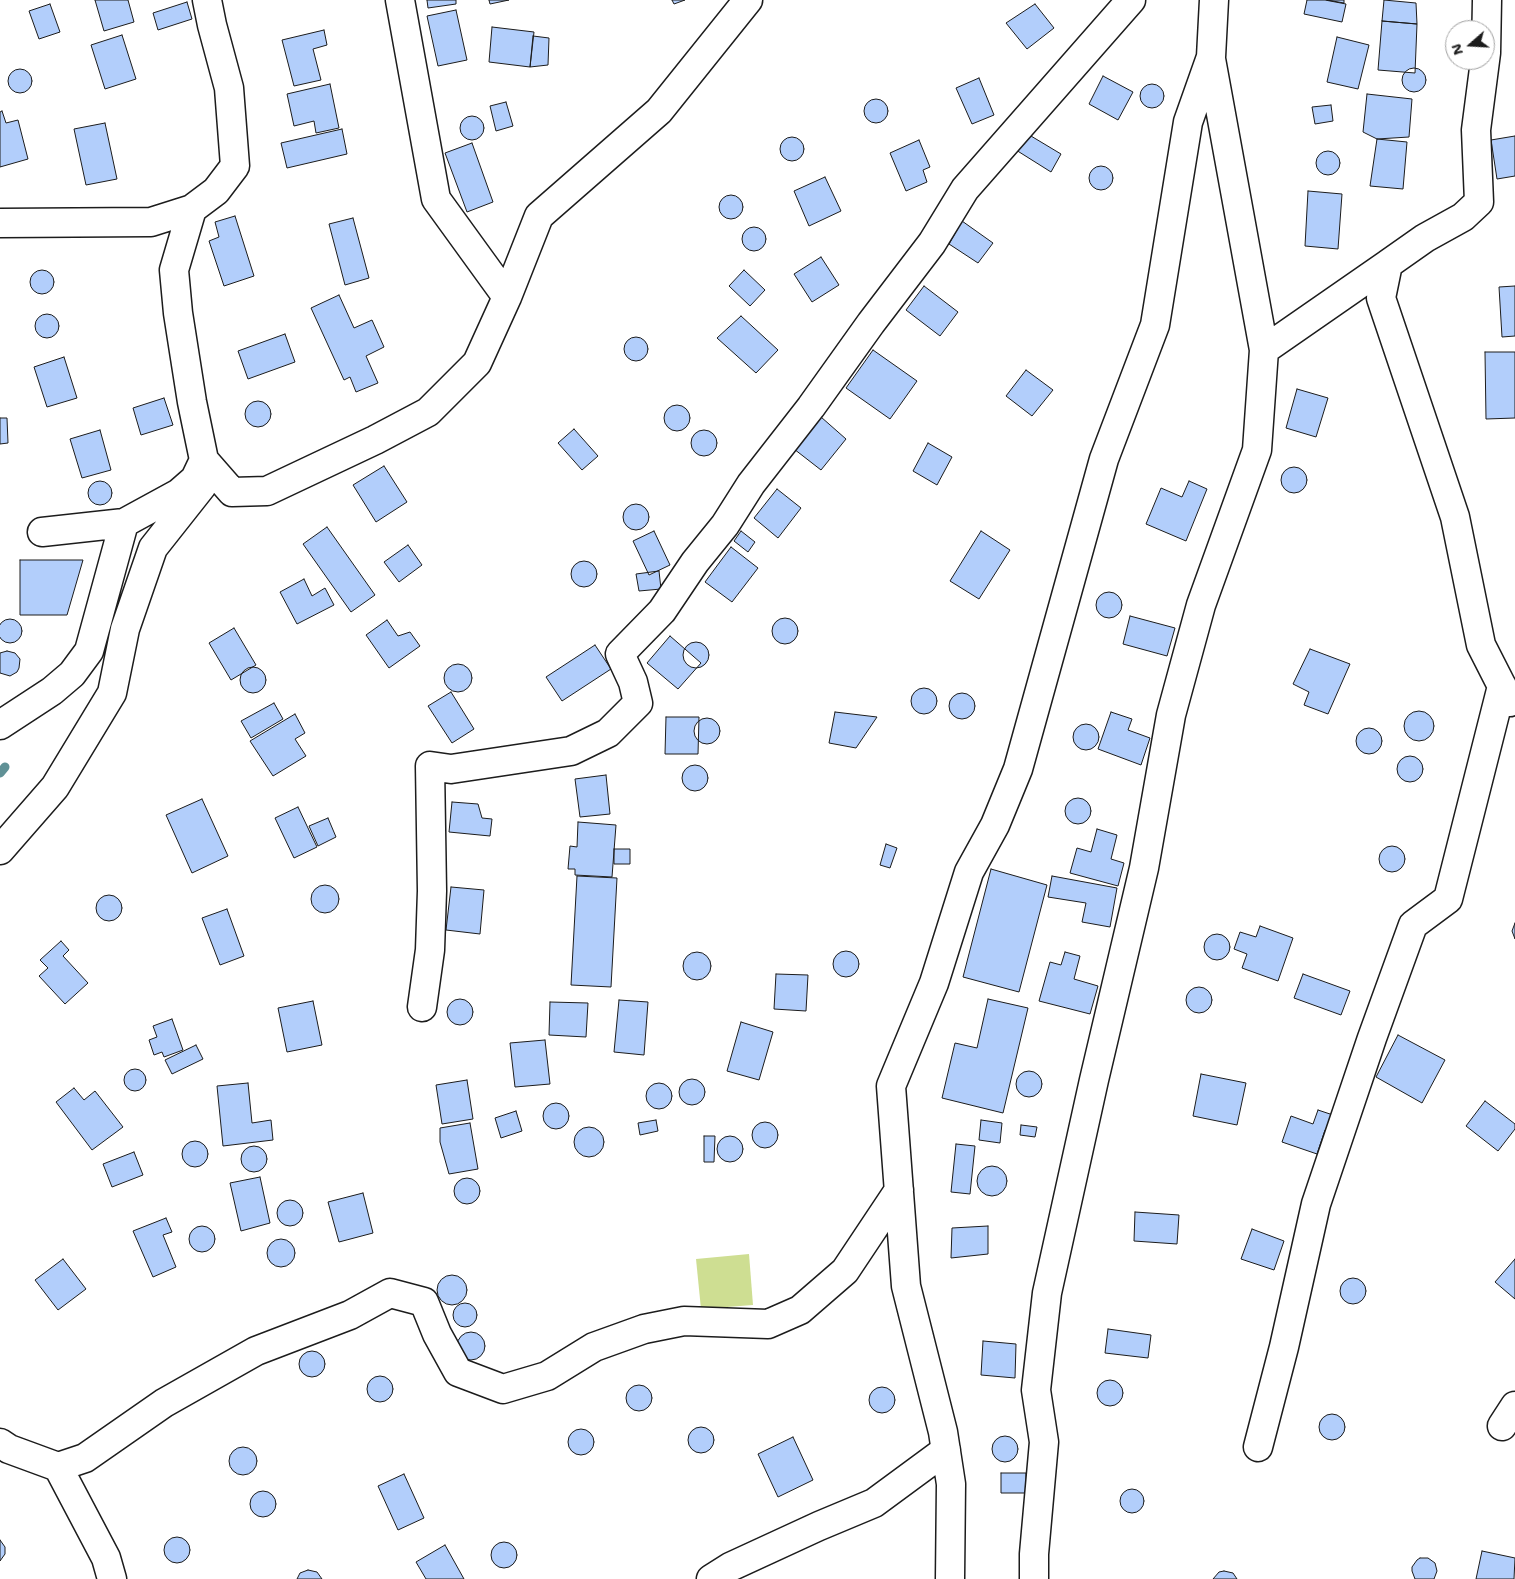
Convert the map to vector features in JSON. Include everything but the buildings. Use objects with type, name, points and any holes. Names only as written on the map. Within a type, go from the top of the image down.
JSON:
[{"type":"street","points":[[0,224],[151,222],[192,209],[216,191],[235,166],[229,88],[207,0]]},
{"type":"street","points":[[400,0],[436,199],[508,297]]},
{"type":"street","points":[[192,209],[174,270],[192,402],[208,466],[232,492],[267,491],[375,440],[428,412],[477,364],[508,297],[539,216],[659,111],[748,0]]},
{"type":"street","points":[[422,1007],[430,950],[432,891],[430,766],[451,769],[571,751],[608,734],[638,703],[633,682],[620,654],[662,611],[695,562],[725,525],[751,484],[811,407],[871,323],[932,243],[965,189],[1131,0]]},
{"type":"street","points":[[1034,1579],[1034,1554],[1044,1442],[1036,1390],[1047,1293],[1094,1080],[1144,868],[1171,715],[1201,605],[1257,450],[1264,350],[1211,57],[1214,0]]},
{"type":"street","points":[[1264,350],[1425,238],[1463,217],[1479,202],[1476,130],[1486,53],[1487,0]]},
{"type":"street","points":[[950,1579],[951,1484],[943,1432],[906,1286],[891,1086],[934,983],[969,872],[995,824],[1018,769],[1104,459],[1155,325],[1188,122],[1211,57]]},
{"type":"street","points":[[1388,264],[1381,298],[1455,517],[1481,645],[1515,712]]},
{"type":"street","points":[[42,532],[124,523],[179,493],[208,466]]},
{"type":"street","points":[[0,850],[55,787],[112,693],[125,629],[153,548],[208,466]]},
{"type":"street","points":[[0,725],[52,691],[72,674],[89,651],[124,523]]},
{"type":"street","points":[[1258,1447],[1284,1346],[1316,1204],[1372,1038],[1413,925],[1448,900],[1502,686]]},
{"type":"street","points":[[0,1443],[9,1449],[58,1467],[85,1458],[164,1403],[256,1351],[350,1315],[390,1293],[424,1302],[437,1334],[458,1372],[503,1389],[547,1376],[594,1347],[644,1329],[684,1321],[768,1324],[800,1310],[844,1271],[899,1190]]},
{"type":"street","points":[[710,1579],[730,1567],[874,1502],[946,1450]]},
{"type":"street","points":[[58,1467],[106,1558],[112,1579]]},
{"type":"green space","points":[[749,1254],[753,1305],[701,1309],[696,1259]]},
{"type":"waterway","points":[[0,773],[5,767]]}]
